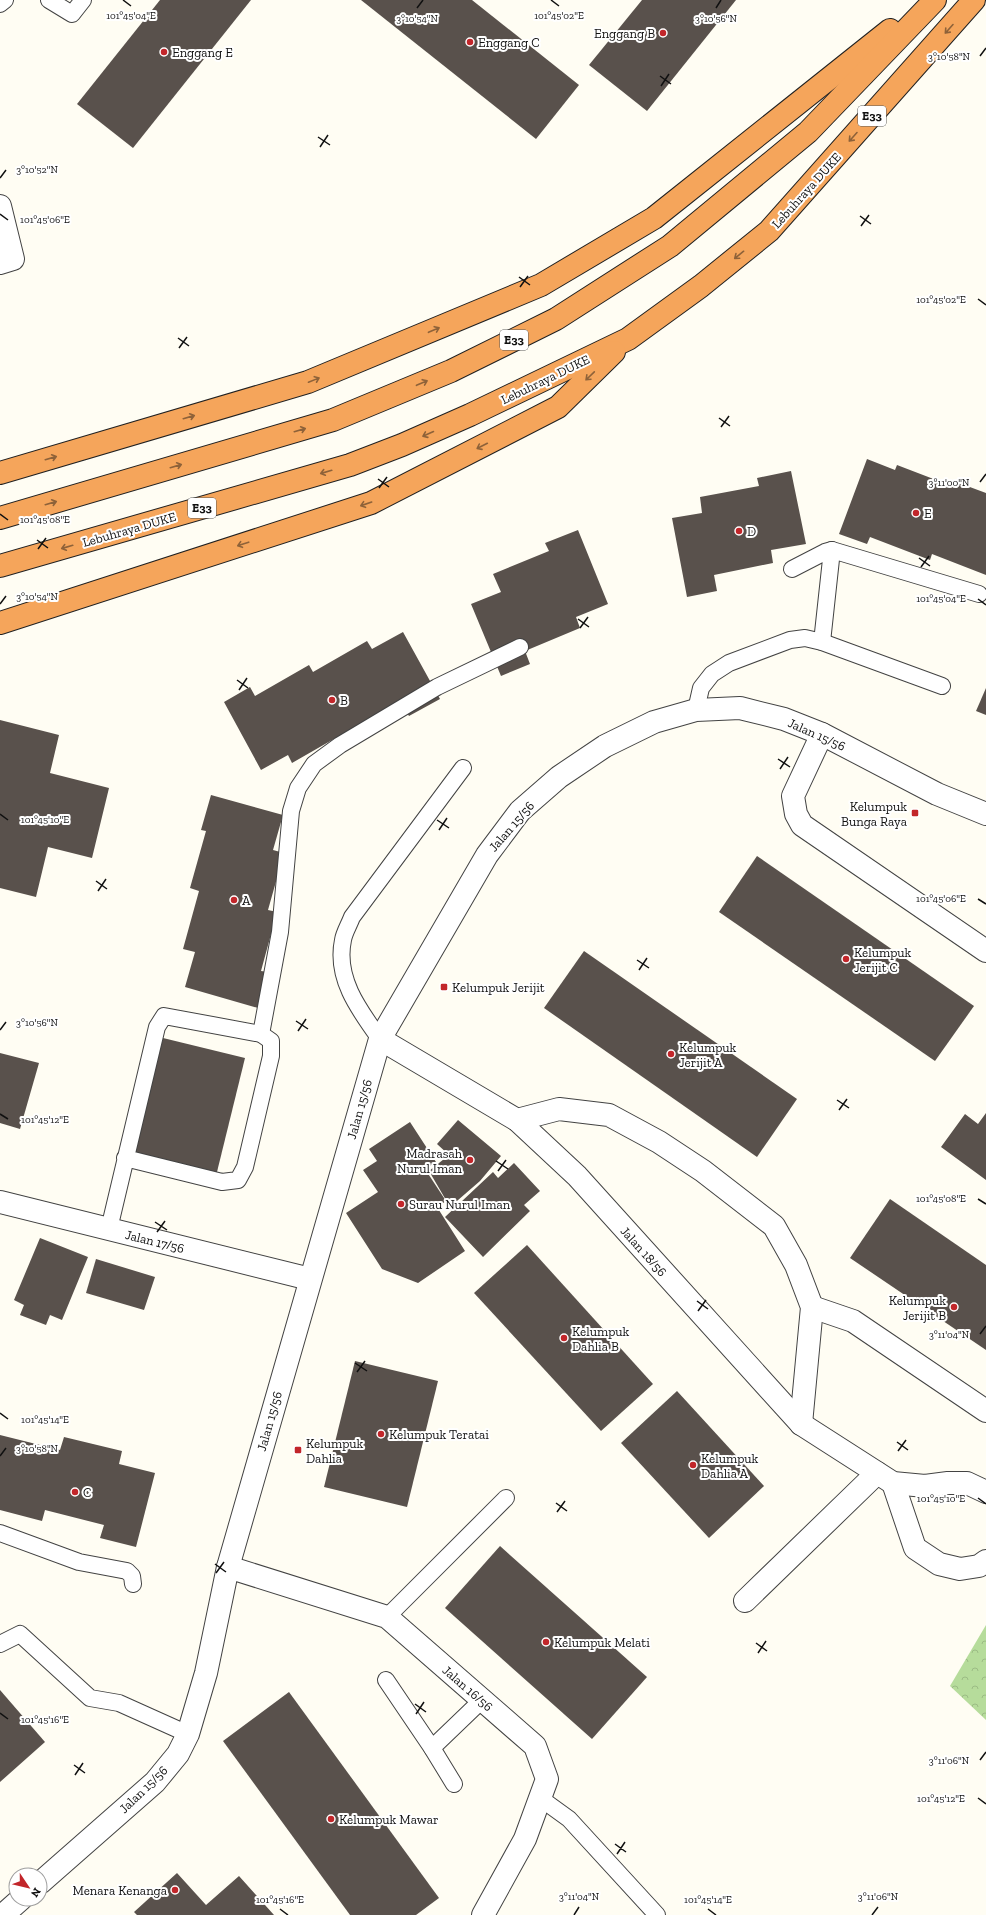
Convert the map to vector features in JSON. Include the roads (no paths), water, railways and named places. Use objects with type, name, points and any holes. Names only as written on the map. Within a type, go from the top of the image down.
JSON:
[{"type":"highway","points":[[0,473],[308,382],[541,285],[654,218],[928,0]]},
{"type":"highway","name":"E33","points":[[0,518],[333,420],[451,371],[556,319],[670,246],[808,132],[935,0]]},
{"type":"highway","name":"Lebuhraya DUKE","points":[[0,566],[350,465],[402,445],[470,415],[628,339],[701,286],[769,231],[974,0]]},
{"type":"highway","points":[[0,623],[371,503],[558,407],[628,339]]},
{"type":"street","points":[[0,206],[13,259],[0,263]]},
{"type":"street","name":"Jalan 15/56","points":[[48,1876],[155,1782],[178,1754],[188,1734],[206,1673],[228,1567],[380,1039],[487,855],[520,811],[560,777],[605,746],[654,722],[696,710],[740,708],[784,719],[822,734],[937,794],[986,814]]},
{"type":"street","points":[[822,734],[793,796],[796,814],[802,824],[986,951]]},
{"type":"street","name":"Jalan 18/56","points":[[380,1039],[517,1120],[577,1176],[801,1424],[885,1478],[925,1486],[948,1483],[967,1483],[986,1492]]},
{"type":"street","points":[[517,1120],[559,1109],[609,1115],[659,1142],[703,1171],[774,1226],[796,1265],[812,1307],[801,1424]]},
{"type":"street","name":"Jalan 17/56","points":[[0,1202],[310,1279]]},
{"type":"street","points":[[812,1307],[853,1321],[986,1411]]},
{"type":"street","points":[[745,1601],[885,1478],[915,1548],[939,1564],[960,1569],[979,1566],[986,1561]]},
{"type":"street","name":"Jalan 16/56","points":[[228,1567],[387,1617],[535,1746],[547,1779],[525,1839],[483,1915]]},
{"type":"street","points":[[3,1915],[12,1907]]},
{"type":"lane","points":[[0,4],[5,0]]},
{"type":"lane","points":[[49,0],[72,14],[83,0]]},
{"type":"lane","points":[[822,642],[832,550]]},
{"type":"lane","points":[[792,569],[824,552],[832,550],[979,594]]},
{"type":"lane","points":[[696,710],[701,688],[712,674],[729,663],[790,640],[805,638],[822,642],[942,686]]},
{"type":"lane","points":[[261,1034],[280,932],[291,811],[298,788],[314,764],[340,745],[437,687],[520,647]]},
{"type":"lane","points":[[380,1039],[358,1008],[346,983],[341,953],[343,938],[352,918],[462,768]]},
{"type":"lane","points":[[109,1229],[125,1158],[157,1027],[164,1016],[261,1034],[271,1041],[271,1056],[245,1166],[238,1180],[222,1182],[125,1158]]},
{"type":"lane","points":[[387,1617],[506,1498]]},
{"type":"lane","points":[[0,1533],[79,1562],[127,1571],[132,1576],[133,1584]]},
{"type":"lane","points":[[0,1644],[20,1634],[90,1698],[119,1703],[188,1734]]},
{"type":"lane","points":[[386,1680],[432,1748],[454,1784]]},
{"type":"lane","points":[[432,1748],[482,1700]]},
{"type":"lane","points":[[540,1798],[569,1819],[657,1915]]},
{"type":"place","name":"Enggang B","points":[[663,33]]},
{"type":"place","name":"Enggang C","points":[[470,42]]},
{"type":"place","name":"Enggang E","points":[[164,52]]},
{"type":"place","name":"E","points":[[916,513]]},
{"type":"place","name":"D","points":[[739,531]]},
{"type":"place","name":"B","points":[[332,700]]},
{"type":"place","name":"Kelumpuk Bunga Raya","points":[[915,813]]},
{"type":"place","name":"A","points":[[234,900]]},
{"type":"place","name":"Kelumpuk Jerijit C","points":[[846,959]]},
{"type":"place","name":"Kelumpuk Jerijit","points":[[444,987]]},
{"type":"place","name":"Kelumpuk Jerijit A","points":[[671,1054]]},
{"type":"place","name":"Madrasah Nurul Iman","points":[[470,1160]]},
{"type":"place","name":"Surau Nurul Iman","points":[[401,1204]]},
{"type":"place","name":"Kelumpuk Jerijit B","points":[[954,1307]]},
{"type":"place","name":"Kelumpuk Dahlia B","points":[[564,1338]]},
{"type":"place","name":"Kelumpuk Teratai","points":[[381,1434]]},
{"type":"place","name":"Kelumpuk Dahlia","points":[[298,1450]]},
{"type":"place","name":"Kelumpuk Dahlia A","points":[[693,1465]]},
{"type":"place","name":"C","points":[[75,1492]]},
{"type":"place","name":"Kelumpuk Melati","points":[[546,1642]]},
{"type":"place","name":"Kelumpuk Mawar","points":[[331,1819]]},
{"type":"place","name":"Menara Kenanga","points":[[175,1890]]}]
